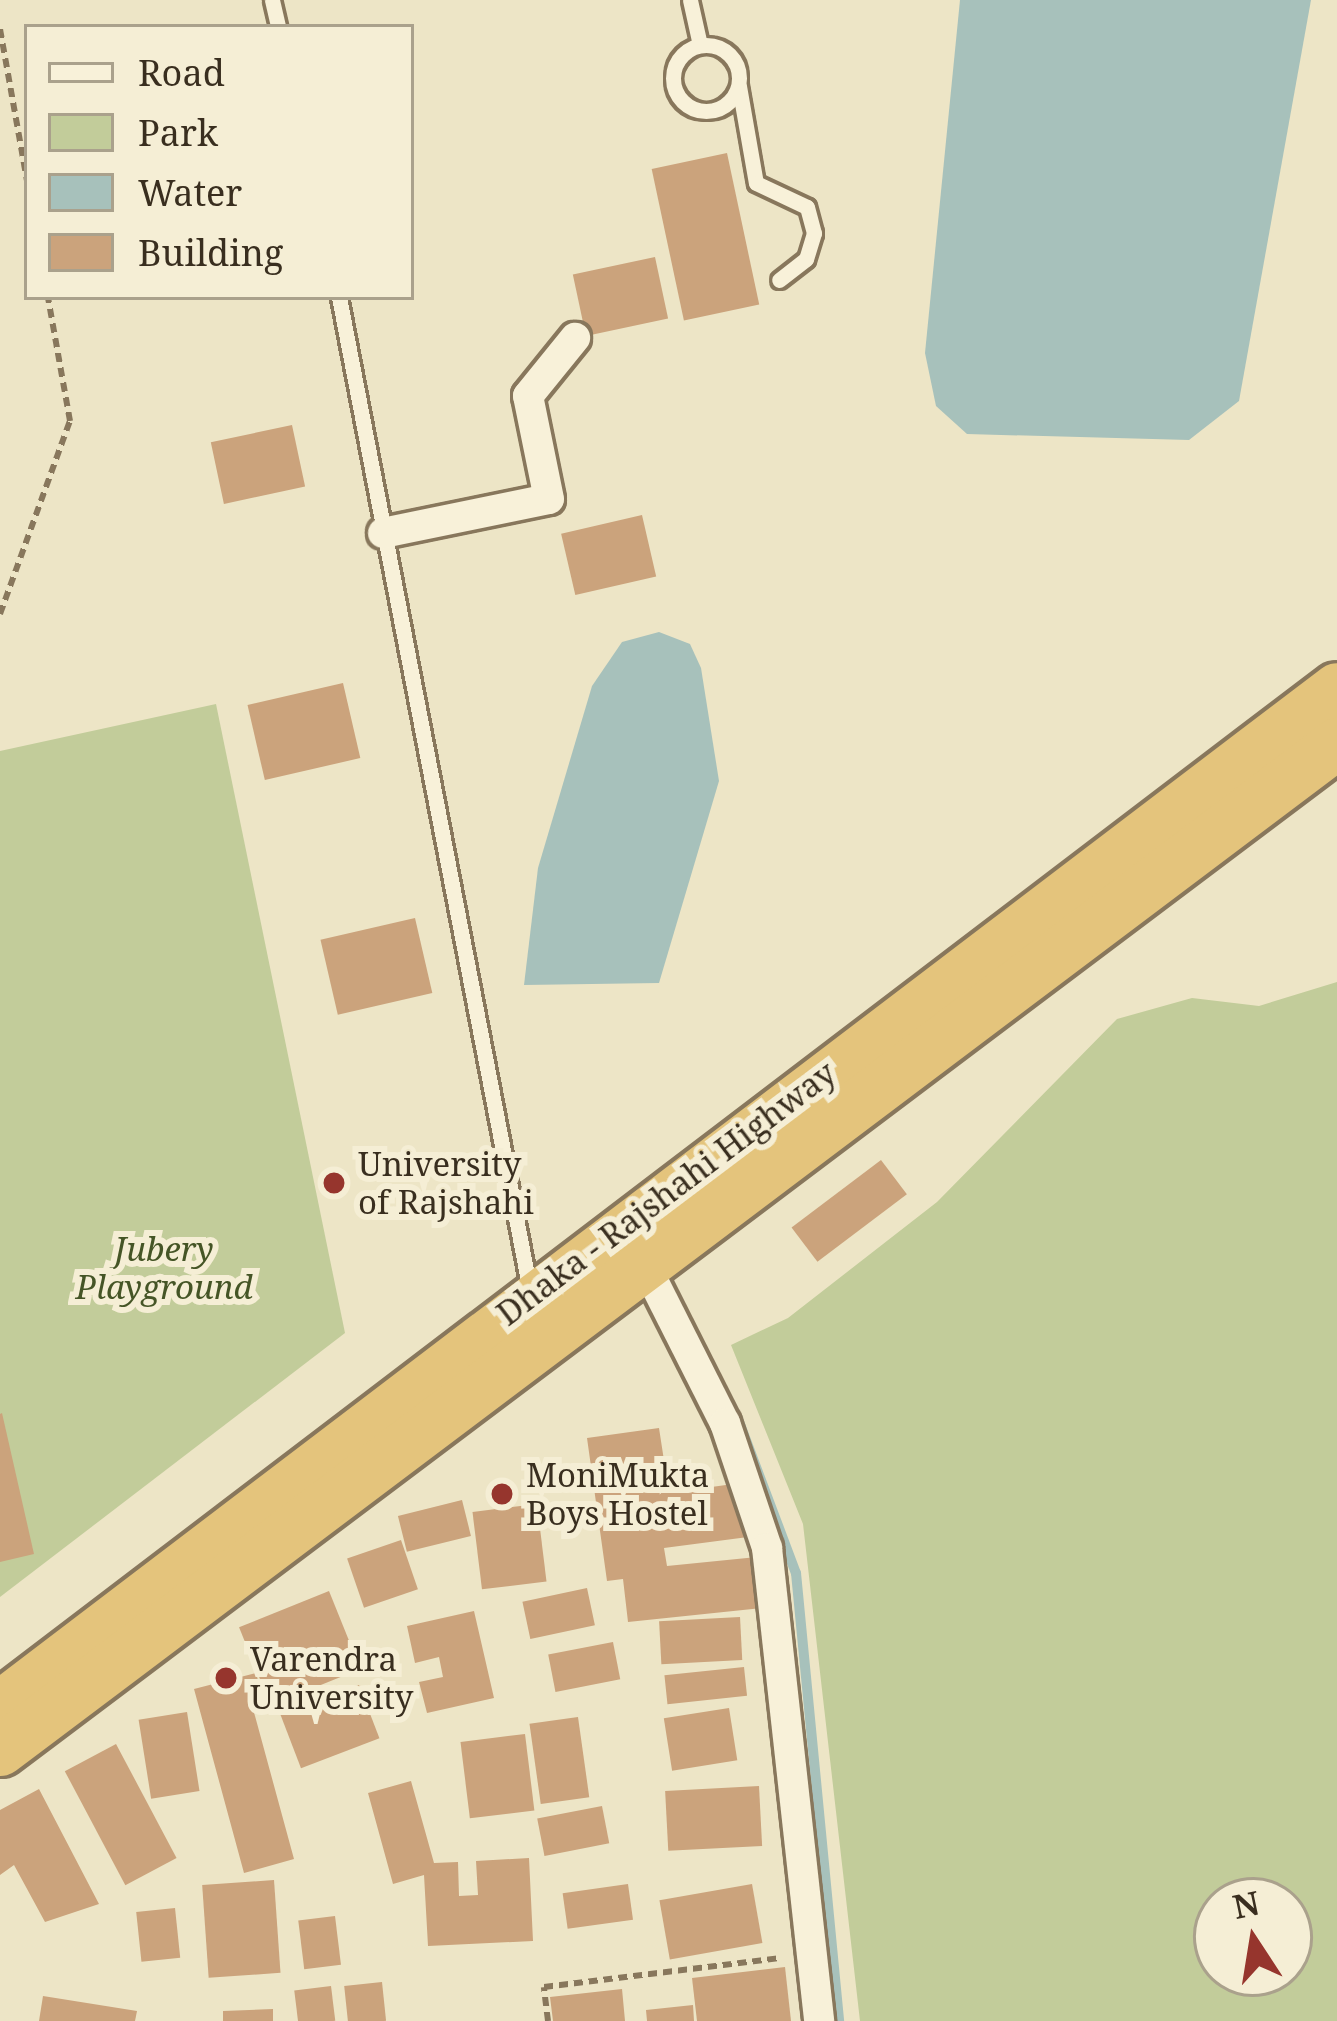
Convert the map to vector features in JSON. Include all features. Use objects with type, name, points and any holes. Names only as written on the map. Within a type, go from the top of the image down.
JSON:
[{"type":"highway","name":"Dhaka - Rajshahi Highway","points":[[0,1706],[530,1294],[1337,688]]},
{"type":"highway","name":"Dhaka - Rajshahi Highway","points":[[0,1750],[649,1270],[1337,743]]},
{"type":"street","points":[[383,533],[549,499],[528,396],[574,338]]},
{"type":"street","points":[[623,1225],[725,1423],[767,1549],[819,2021]]},
{"type":"lane","points":[[690,0],[700,45]]},
{"type":"lane","points":[[700,45],[673,74],[684,103],[716,110],[739,86]]},
{"type":"lane","points":[[700,45],[730,55],[756,183],[807,207],[814,232],[806,259],[779,280]]},
{"type":"lane","points":[[340,300],[530,1294]]},
{"type":"path","points":[[0,29],[24,165]]},
{"type":"path","points":[[0,614],[70,421],[48,300]]},
{"type":"path","points":[[548,2021],[544,1987],[812,1953]]},
{"type":"green space","name":"Jubery Playground","points":[[216,704],[345,1333],[0,1597],[0,751]]},
{"type":"green space","points":[[1337,982],[1337,2021],[860,2021],[803,1524],[731,1345],[788,1318],[937,1202],[1117,1019],[1192,998],[1259,1006]]},
{"type":"water","points":[[960,0],[1311,0],[1239,401],[1189,440],[967,434],[936,406],[925,353]]},
{"type":"water","points":[[659,632],[690,644],[701,668],[719,781],[659,983],[524,985],[538,868],[592,686],[622,642]]},
{"type":"building","points":[[727,153],[759,305],[684,321],[652,169]]},
{"type":"building","points":[[655,257],[668,319],[586,336],[573,274]]},
{"type":"building","points":[[292,425],[305,487],[224,504],[211,442]]},
{"type":"building","points":[[642,515],[656,576],[575,595],[561,534]]},
{"type":"building","points":[[343,683],[360,758],[265,780],[248,705]]},
{"type":"building","points":[[415,918],[432,993],[338,1015],[320,940]]},
{"type":"building","points":[[881,1160],[907,1194],[817,1262],[792,1227]]},
{"type":"building","points":[[0,1414],[34,1554],[0,1562]]},
{"type":"building","points":[[659,1428],[669,1493],[740,1483],[748,1537],[664,1548],[667,1566],[757,1557],[762,1608],[628,1622],[623,1579],[607,1581],[587,1438]]},
{"type":"building","points":[[462,1500],[471,1536],[407,1552],[398,1516]]},
{"type":"building","points":[[537,1504],[547,1581],[482,1589],[472,1512]]},
{"type":"building","points":[[401,1540],[418,1589],[364,1608],[347,1559]]},
{"type":"building","points":[[587,1588],[595,1625],[530,1639],[522,1602]]},
{"type":"building","points":[[329,1591],[360,1669],[271,1705],[239,1627]]},
{"type":"building","points":[[474,1611],[494,1698],[427,1713],[419,1682],[443,1677],[439,1657],[415,1663],[407,1626]]},
{"type":"building","points":[[740,1617],[742,1660],[661,1664],[659,1621]]},
{"type":"building","points":[[613,1642],[620,1679],[555,1692],[548,1655]]},
{"type":"building","points":[[744,1667],[747,1696],[667,1704],[664,1675]]},
{"type":"building","points":[[256,1673],[264,1702],[252,1705],[294,1859],[244,1873],[194,1689]]},
{"type":"building","points":[[359,1685],[379,1738],[301,1768],[281,1715]]},
{"type":"building","points":[[729,1708],[737,1760],[672,1771],[664,1718]]},
{"type":"building","points":[[187,1712],[200,1791],[151,1799],[139,1720]]},
{"type":"building","points":[[578,1717],[589,1797],[541,1804],[529,1724]]},
{"type":"building","points":[[525,1734],[534,1810],[470,1818],[460,1742]]},
{"type":"building","points":[[116,1744],[177,1858],[125,1885],[65,1771]]},
{"type":"building","points":[[411,1781],[434,1863],[458,1862],[459,1896],[478,1895],[476,1861],[529,1858],[533,1941],[428,1946],[424,1875],[393,1884],[368,1793]]},
{"type":"building","points":[[759,1786],[762,1846],[668,1851],[665,1791]]},
{"type":"building","points":[[39,1789],[99,1904],[45,1922],[14,1865],[0,1875],[0,1810]]},
{"type":"building","points":[[602,1806],[609,1843],[544,1856],[537,1819]]},
{"type":"building","points":[[274,1880],[280,1973],[209,1978],[202,1885]]},
{"type":"building","points":[[628,1884],[633,1920],[568,1929],[563,1893]]},
{"type":"building","points":[[752,1884],[762,1943],[670,1959],[659,1900]]},
{"type":"building","points":[[175,1908],[180,1958],[141,1962],[136,1912]]},
{"type":"building","points":[[335,1916],[341,1965],[304,1969],[298,1921]]},
{"type":"building","points":[[785,1967],[791,2021],[697,2021],[692,1978]]},
{"type":"building","points":[[382,1982],[386,2021],[348,2021],[344,1986]]},
{"type":"building","points":[[331,1986],[335,2021],[298,2021],[294,1991]]},
{"type":"building","points":[[622,1989],[625,2021],[553,2021],[550,1997]]},
{"type":"building","points":[[43,1996],[137,2011],[135,2021],[39,2021]]},
{"type":"building","points":[[693,2005],[694,2021],[647,2021],[646,2010]]},
{"type":"building","points":[[273,2009],[273,2021],[223,2021],[223,2011]]},
{"type":"waterway","points":[[738,1419],[796,1573],[839,2021]]},
{"type":"place","name":"University of Rajshahi","points":[[334,1183]]},
{"type":"place","name":"MoniMukta Boys Hostel","points":[[502,1494]]},
{"type":"place","name":"Varendra University","points":[[226,1678]]}]
